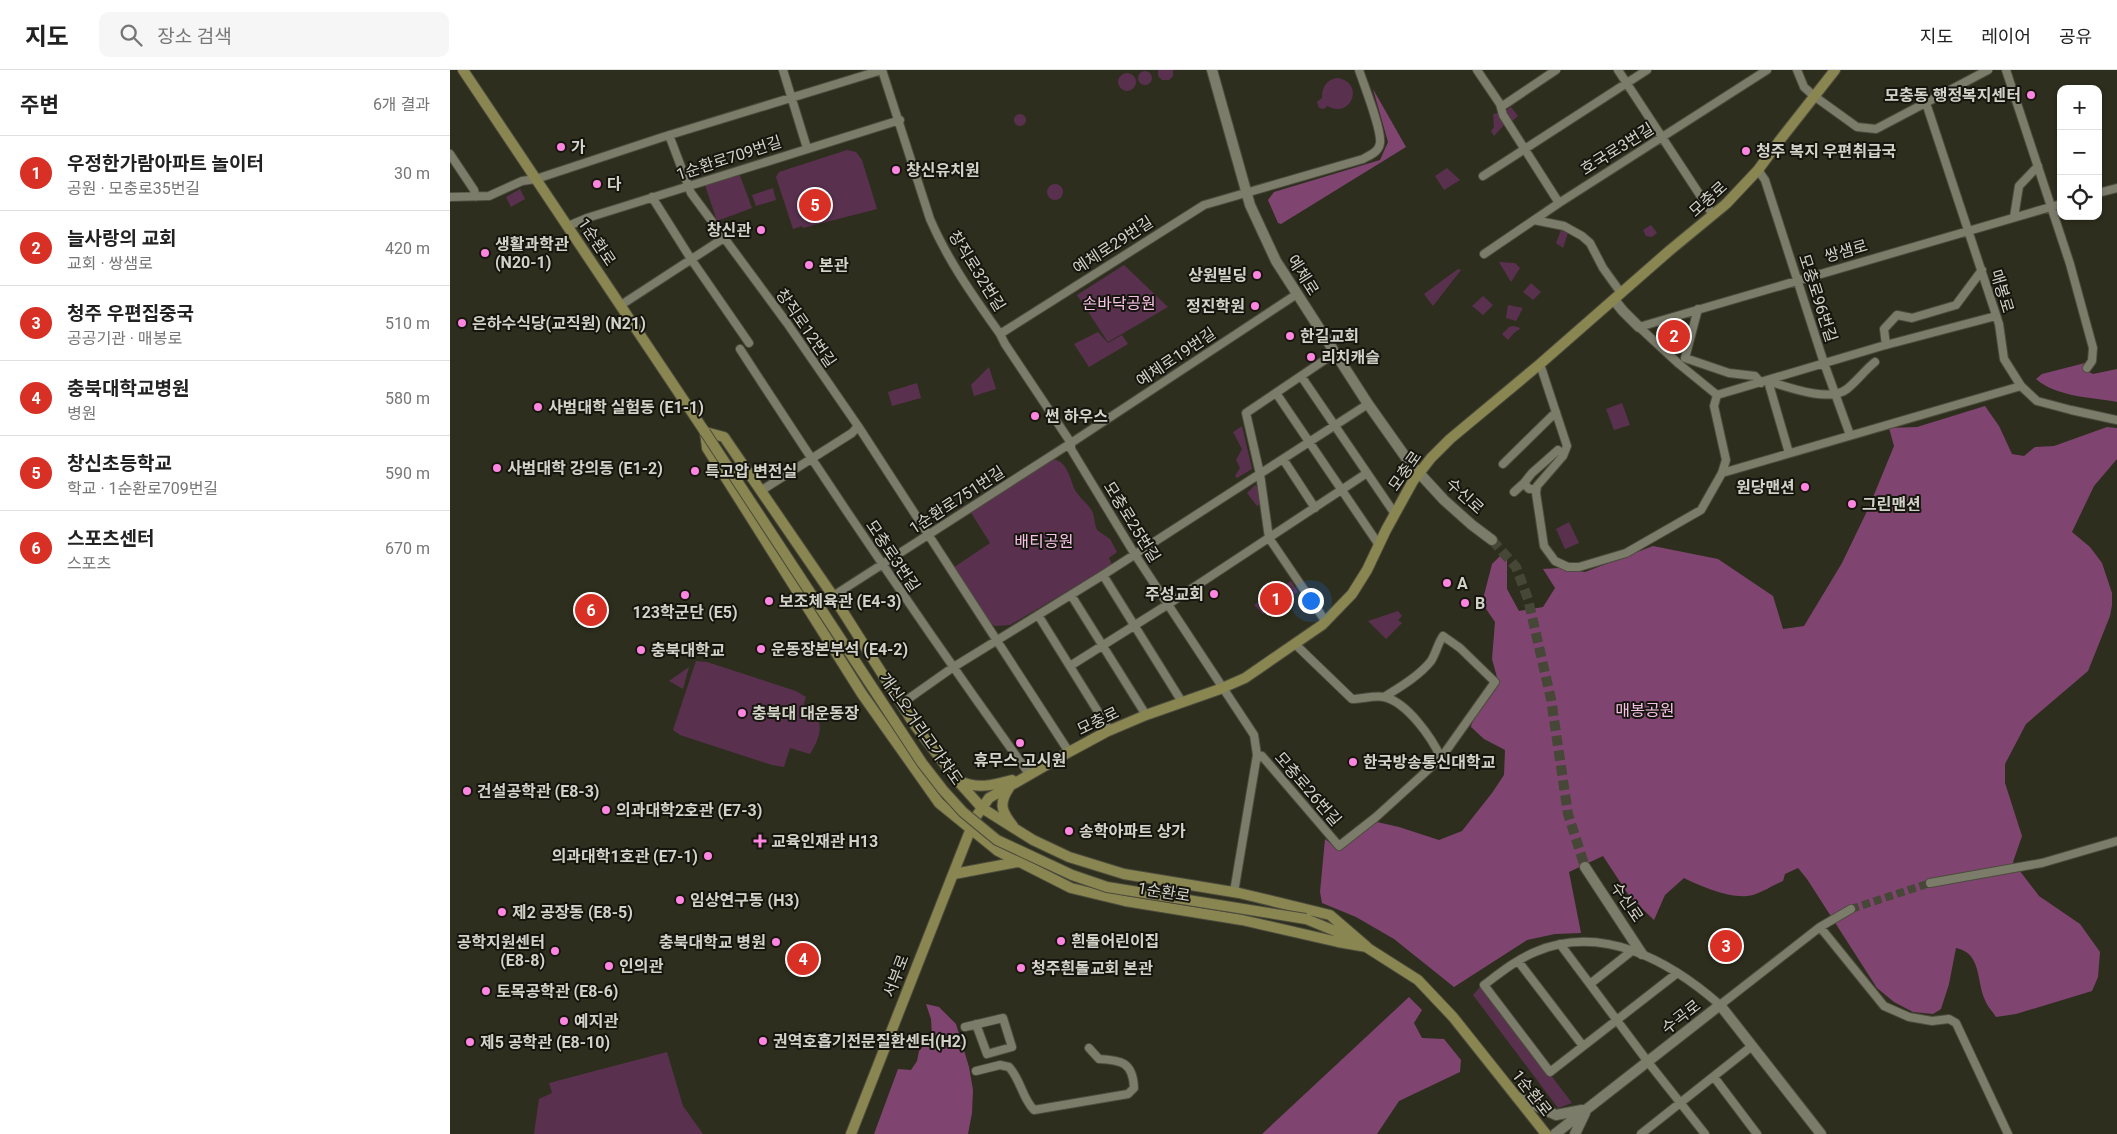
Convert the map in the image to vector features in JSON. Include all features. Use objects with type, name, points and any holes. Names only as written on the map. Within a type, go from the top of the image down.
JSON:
[{"type":"main road","name":"1순환로","points":[[463,70],[706,432],[707,448],[862,694],[939,803],[998,851],[1071,888],[1125,901],[1242,920],[1367,947]]},
{"type":"main road","name":"모충로","points":[[971,830],[975,818],[989,798],[1110,730],[1245,678],[1326,622],[1352,594],[1419,471],[1450,439],[1713,215],[1758,170],[1836,70]]},
{"type":"main road","points":[[706,432],[724,437],[833,596],[914,724],[956,779],[982,808],[1017,831],[1069,857],[1124,874],[1234,892],[1330,915],[1367,947]]},
{"type":"main road","name":"개신오거리고가차도","points":[[706,432],[922,763],[963,812],[996,840],[1072,876],[1108,887],[1306,919]]},
{"type":"main road","points":[[956,779],[972,786],[982,786],[1001,783],[1030,774]]},
{"type":"main road","points":[[1012,785],[1004,796],[1002,803],[1007,819],[1017,831]]},
{"type":"main road","name":"서부로","points":[[851,1134],[907,987],[971,830]]},
{"type":"main road","points":[[954,874],[1018,862]]},
{"type":"main road","name":"1순환로","points":[[1306,919],[1352,938],[1418,980],[1435,997],[1546,1134]]},
{"type":"street","points":[[783,70],[807,148]]},
{"type":"street","points":[[450,196],[489,196],[522,181],[536,179],[791,96],[882,70]]},
{"type":"street","name":"창직로32번길","points":[[882,70],[900,120],[930,219],[939,240],[961,278],[1071,443]]},
{"type":"street","name":"예체로","points":[[1212,70],[1247,192],[1267,244],[1296,294],[1368,404],[1409,462],[1419,471]]},
{"type":"street","name":"예체로29번길","points":[[1000,334],[1204,205],[1363,159],[1374,154],[1380,144],[1379,132],[1359,70]]},
{"type":"street","points":[[1477,70],[1559,203]]},
{"type":"street","points":[[1618,70],[1713,215]]},
{"type":"street","points":[[1483,176],[1647,70]]},
{"type":"street","name":"호국로3번길","points":[[1484,254],[1559,203],[1767,70]]},
{"type":"street","points":[[1797,70],[1804,87],[1814,96],[1856,127],[1866,129],[1876,129],[1988,70]]},
{"type":"street","points":[[2006,70],[2070,264],[2093,348],[2092,361],[2087,368]]},
{"type":"street","points":[[1501,107],[1553,72]]},
{"type":"street","name":"매봉로","points":[[1926,103],[1982,270],[1996,316],[2004,358],[2021,386],[2037,401],[2117,420]]},
{"type":"street","name":"1순환로709번길","points":[[568,226],[652,197],[900,120]]},
{"type":"street","name":"창직로12번길","points":[[669,135],[687,186],[787,322],[858,426],[1068,752]]},
{"type":"street","points":[[450,154],[474,190],[476,197]]},
{"type":"street","points":[[2014,217],[2019,186],[2038,166]]},
{"type":"street","name":"모충로96번길","points":[[1758,170],[1765,180],[1824,363],[1850,434]]},
{"type":"street","points":[[2102,192],[2117,188]]},
{"type":"street","points":[[652,197],[691,259],[749,343]]},
{"type":"street","name":"쌍샘로","points":[[1639,327],[2057,205]]},
{"type":"street","points":[[1534,220],[1564,226],[1590,243],[1617,296],[1622,311],[1717,395]]},
{"type":"street","points":[[621,305],[724,238]]},
{"type":"street","points":[[1886,345],[1884,329],[1897,315],[1912,318],[1956,305],[1982,270]]},
{"type":"street","name":"예체로19번길","points":[[1071,443],[1296,294]]},
{"type":"street","points":[[1698,309],[1685,358],[1729,373],[1756,376],[1764,382],[1809,393],[1836,394],[1846,390],[1875,362]]},
{"type":"street","points":[[1717,395],[1886,345],[1996,316]]},
{"type":"street","name":"모충로3번길","points":[[740,349],[811,459],[952,668],[1030,774]]},
{"type":"street","points":[[1326,622],[1269,538],[1260,474],[1246,413],[1335,353]]},
{"type":"street","points":[[1540,364],[1567,446],[1566,451],[1541,480],[1536,489],[1544,546],[1549,555],[1561,565],[1579,567],[1626,553],[1701,510],[1722,473],[1726,460],[1714,406],[1717,395]]},
{"type":"street","points":[[1301,376],[1396,514]]},
{"type":"street","points":[[1764,382],[1789,453]]},
{"type":"street","points":[[1722,473],[1850,434],[2021,386]]},
{"type":"street","points":[[1276,393],[1308,443],[1379,545]]},
{"type":"street","points":[[902,704],[952,668],[1072,595],[1134,553],[1368,404]]},
{"type":"street","points":[[1503,464],[1556,412]]},
{"type":"street","points":[[762,490],[852,434],[858,426]]},
{"type":"street","name":"1순환로751번길","points":[[833,596],[1071,443]]},
{"type":"street","name":"모충로25번길","points":[[1071,443],[1071,450],[1134,553],[1222,688]]},
{"type":"street","points":[[1514,492],[1558,450]]},
{"type":"street","points":[[1283,459],[1315,508]]},
{"type":"street","name":"수신로","points":[[1419,471],[1444,500],[1492,540]]},
{"type":"street","points":[[1070,666],[1168,605],[1367,473]]},
{"type":"street","points":[[1524,483],[1529,488],[1536,489]]},
{"type":"street","points":[[1103,575],[1136,625],[1182,702]]},
{"type":"street","points":[[1072,595],[1140,702],[1146,715]]},
{"type":"street","points":[[1038,615],[1110,730]]},
{"type":"street","points":[[1295,644],[1352,699],[1384,697],[1406,684],[1431,660],[1437,644],[1443,636],[1460,648],[1495,682],[1441,758],[1423,726],[1400,706],[1384,697]]},
{"type":"street","name":"모충로26번길","points":[[1222,688],[1254,735],[1257,755],[1262,756],[1339,846],[1376,817],[1441,758]]},
{"type":"street","points":[[1234,892],[1257,755]]},
{"type":"street","points":[[1930,883],[2042,863],[2117,841]]},
{"type":"street","name":"수신로","points":[[1585,867],[1638,952]]},
{"type":"street","points":[[1676,974],[1550,1072],[1484,985],[1536,951],[1560,944],[1589,941],[1612,944],[1638,952],[1676,974],[1720,1005],[1820,927],[1851,910]]},
{"type":"street","points":[[1820,927],[1884,1006],[1909,1018],[1949,1019],[1956,1023],[2008,1134]]},
{"type":"street","points":[[1560,944],[1704,1134]]},
{"type":"street","points":[[1590,984],[1638,952]]},
{"type":"street","points":[[1518,961],[1583,1046]]},
{"type":"street","name":"수곡로","points":[[1555,1134],[1720,1005],[1821,1134]]},
{"type":"street","points":[[965,1027],[976,1024],[1003,1018],[1012,1047],[987,1054],[976,1024]]},
{"type":"street","points":[[1646,1132],[1752,1046]]},
{"type":"street","points":[[976,1071],[1000,1065],[1009,1067],[1021,1083],[1028,1105],[1034,1110],[1128,1094],[1134,1088],[1132,1071],[1125,1064],[1116,1060],[1099,1059],[1089,1048]]},
{"type":"street","points":[[1714,1077],[1757,1134]]},
{"type":"street","points":[[1517,1098],[1556,1115],[1588,1108]]},
{"type":"street","points":[[1575,1134],[1588,1108]]},
{"type":"green space","points":[[1158,70],[1173,70],[1173,76],[1169,80],[1162,80],[1158,76]]},
{"type":"green space","points":[[1145,71],[1150,73],[1152,78],[1150,83],[1145,85],[1140,83],[1138,78],[1140,73]]},
{"type":"green space","points":[[1127,73],[1133,76],[1136,82],[1133,88],[1127,91],[1121,88],[1118,82],[1121,76]]},
{"type":"green space","points":[[1336,78],[1345,80],[1353,91],[1349,104],[1343,108],[1336,109],[1327,106],[1324,109],[1319,108],[1317,102],[1322,98],[1325,85]]},
{"type":"green space","points":[[1373,89],[1406,147],[1281,224],[1278,223],[1268,200],[1274,192],[1380,160],[1388,142]]},
{"type":"green space","points":[[1511,107],[1518,116],[1511,122],[1504,112]]},
{"type":"green space","points":[[1498,113],[1504,125],[1494,136],[1491,131],[1494,127],[1493,114]]},
{"type":"green space","points":[[1022,114],[1025,115],[1025,125],[1018,126],[1015,125],[1014,118],[1015,115]]},
{"type":"green space","points":[[1872,145],[1874,153],[1857,159],[1854,151]]},
{"type":"green space","points":[[847,150],[856,152],[862,160],[877,209],[793,229],[776,177],[779,172]]},
{"type":"green space","points":[[1447,168],[1460,180],[1444,190],[1435,176]]},
{"type":"green space","points":[[739,173],[752,208],[717,221],[705,185]]},
{"type":"green space","points":[[1055,184],[1063,192],[1055,200],[1047,192]]},
{"type":"green space","points":[[773,188],[776,200],[756,206],[752,195]]},
{"type":"green space","points":[[520,189],[525,199],[511,207],[506,197]]},
{"type":"green space","points":[[1651,225],[1657,233],[1652,237],[1646,236],[1643,230]]},
{"type":"green space","points":[[1561,230],[1568,233],[1563,248],[1556,243]]},
{"type":"green space","points":[[1499,262],[1515,263],[1520,268],[1511,282]]},
{"type":"green space","name":"손바닥공원","points":[[1124,265],[1168,307],[1108,342],[1077,295]]},
{"type":"green space","points":[[1458,269],[1461,270],[1433,306],[1424,294]]},
{"type":"green space","points":[[1531,283],[1541,292],[1533,300],[1523,292]]},
{"type":"green space","points":[[1483,296],[1493,305],[1483,315],[1472,306]]},
{"type":"green space","points":[[1508,305],[1523,308],[1516,321],[1506,318]]},
{"type":"green space","points":[[1509,327],[1521,328],[1508,340],[1502,334]]},
{"type":"green space","points":[[1098,332],[1108,343],[1122,335],[1128,344],[1089,367],[1074,344]]},
{"type":"green space","points":[[2085,363],[2085,370],[2093,374],[2117,369],[2117,402],[2064,393],[2044,385],[2036,379],[2042,374]]},
{"type":"green space","points":[[989,367],[996,389],[974,396],[971,385]]},
{"type":"green space","points":[[917,383],[921,398],[892,406],[888,392]]},
{"type":"green space","points":[[1622,403],[1630,425],[1614,430],[1606,409]]},
{"type":"green space","name":"매봉공원","points":[[1985,406],[1999,426],[2012,454],[2024,456],[2035,447],[2054,446],[2107,427],[2117,428],[2117,459],[2094,486],[2072,532],[2090,547],[2102,563],[2112,593],[2110,616],[2088,671],[2026,724],[2005,764],[2005,783],[2022,836],[2013,862],[2039,896],[2080,924],[2100,952],[2098,977],[2092,991],[2016,1014],[1996,1017],[1982,993],[1974,962],[1964,951],[1956,948],[1949,984],[1941,1009],[1933,1014],[1913,1012],[1894,1002],[1877,988],[1798,868],[1785,874],[1783,881],[1751,896],[1723,893],[1684,878],[1665,895],[1654,920],[1630,897],[1603,856],[1569,872],[1581,933],[1555,934],[1527,940],[1454,987],[1394,939],[1356,917],[1322,903],[1320,892],[1325,839],[1338,849],[1377,822],[1439,840],[1462,831],[1504,775],[1505,750],[1484,739],[1471,727],[1479,710],[1498,681],[1492,659],[1495,622],[1482,603],[1492,564],[1504,552],[1507,557],[1507,589],[1519,611],[1543,607],[1555,588],[1543,569],[1559,568],[1585,572],[1653,546],[1718,559],[1773,596],[1783,629],[1804,626],[1842,563],[1869,507],[1894,446],[1889,428],[1917,427]]},
{"type":"green space","points":[[1242,426],[1252,469],[1237,478],[1235,476],[1240,468],[1236,460],[1242,449],[1233,432]]},
{"type":"green space","name":"배티공원","points":[[1053,459],[1063,464],[1077,493],[1092,511],[1097,530],[1110,539],[1117,552],[1109,558],[1112,565],[1010,625],[995,626],[989,622],[953,568],[990,543],[970,511]]},
{"type":"green space","points":[[1255,485],[1260,490],[1261,503],[1257,506],[1247,493]]},
{"type":"green space","points":[[1569,522],[1579,543],[1565,549],[1556,529]]},
{"type":"green space","points":[[1291,581],[1298,592],[1263,614],[1254,605]]},
{"type":"green space","points":[[1398,611],[1402,616],[1398,620],[1402,623],[1386,639],[1368,621]]},
{"type":"green space","points":[[696,661],[707,662],[796,691],[806,697],[800,716],[819,722],[820,726],[818,738],[810,754],[790,748],[784,767],[772,765],[680,735],[673,730]]},
{"type":"green space","points":[[689,667],[683,689],[669,681]]},
{"type":"green space","points":[[1480,987],[1484,987],[1572,1103],[1558,1108],[1473,995]]},
{"type":"green space","points":[[1409,997],[1422,1010],[1414,1023],[1422,1038],[1444,1039],[1461,1060],[1460,1072],[1399,1101],[1377,1134],[1262,1134]]},
{"type":"green space","points":[[926,1004],[939,1007],[956,1024],[969,1067],[973,1090],[972,1113],[968,1134],[874,1134],[898,1069],[911,1070],[917,1061],[919,1051],[932,1036],[931,1019]]},
{"type":"green space","points":[[667,1052],[683,1106],[703,1134],[534,1134],[539,1099],[552,1093],[549,1083]]},
{"type":"tunnel","points":[[1492,540],[1516,567],[1528,599],[1551,699],[1568,814],[1585,867]]},
{"type":"tunnel","points":[[1851,909],[1930,883]]},
{"type":"place","name":"모충동 행정복지센터","points":[[2031,95]]},
{"type":"place","name":"가","points":[[561,147]]},
{"type":"place","name":"청주 복지 우편취급국","points":[[1746,151]]},
{"type":"place","name":"창신유치원","points":[[896,170]]},
{"type":"place","name":"다","points":[[597,184]]},
{"type":"place","name":"창신초등학교","points":[[815,205]]},
{"type":"place","name":"창신관","points":[[761,230]]},
{"type":"place","name":"생활과학관 (N20-1)","points":[[485,253]]},
{"type":"place","name":"본관","points":[[809,265]]},
{"type":"place","name":"상원빌딩","points":[[1257,275]]},
{"type":"place","name":"정진학원","points":[[1255,306]]},
{"type":"place","name":"은하수식당(교직원) (N21)","points":[[462,323]]},
{"type":"place","name":"한길교회","points":[[1290,336]]},
{"type":"place","name":"늘사랑의 교회","points":[[1674,336]]},
{"type":"place","name":"리치캐슬","points":[[1311,357]]},
{"type":"place","name":"사범대학 실험동 (E1-1)","points":[[538,407]]},
{"type":"place","name":"썬 하우스","points":[[1035,416]]},
{"type":"place","name":"사범대학 강의동 (E1-2)","points":[[497,468]]},
{"type":"place","name":"특고압 변전실","points":[[695,471]]},
{"type":"place","name":"원당맨션","points":[[1805,487]]},
{"type":"place","name":"그린맨션","points":[[1852,504]]},
{"type":"place","name":"A","points":[[1447,583]]},
{"type":"place","name":"주성교회","points":[[1214,594]]},
{"type":"place","name":"123학군단 (E5)","points":[[685,595]]},
{"type":"place","name":"우정한가람아파트 놀이터","points":[[1276,599]]},
{"type":"place","name":"보조체육관 (E4-3)","points":[[769,601]]},
{"type":"place","name":"B","points":[[1465,603]]},
{"type":"place","name":"스포츠센터","points":[[591,610]]},
{"type":"place","name":"운동장본부석 (E4-2)","points":[[761,649]]},
{"type":"place","name":"충북대학교","points":[[641,650]]},
{"type":"place","name":"충북대 대운동장","points":[[742,713]]},
{"type":"place","name":"휴무스 고시원","points":[[1020,743]]},
{"type":"place","name":"한국방송통신대학교","points":[[1353,762]]},
{"type":"place","name":"건설공학관 (E8-3)","points":[[467,791]]},
{"type":"place","name":"의과대학2호관 (E7-3)","points":[[606,810]]},
{"type":"place","name":"송학아파트 상가","points":[[1069,831]]},
{"type":"place","name":"교육인재관 H13","points":[[760,841]]},
{"type":"place","name":"의과대학1호관 (E7-1)","points":[[708,856]]},
{"type":"place","name":"임상연구동 (H3)","points":[[680,900]]},
{"type":"place","name":"제2 공장동 (E8-5)","points":[[502,912]]},
{"type":"place","name":"흰돌어린이집","points":[[1061,941]]},
{"type":"place","name":"충북대학교 병원","points":[[776,942]]},
{"type":"place","name":"청주 우편집중국","points":[[1726,946]]},
{"type":"place","name":"공학지원센터 (E8-8)","points":[[555,951]]},
{"type":"place","name":"충북대학교병원","points":[[803,959]]},
{"type":"place","name":"인의관","points":[[609,966]]},
{"type":"place","name":"청주흰돌교회 본관","points":[[1021,968]]},
{"type":"place","name":"토목공학관 (E8-6)","points":[[486,991]]},
{"type":"place","name":"예지관","points":[[564,1021]]},
{"type":"place","name":"권역호흡기전문질환센터(H2)","points":[[763,1041]]},
{"type":"place","name":"제5 공학관 (E8-10)","points":[[470,1042]]}]
